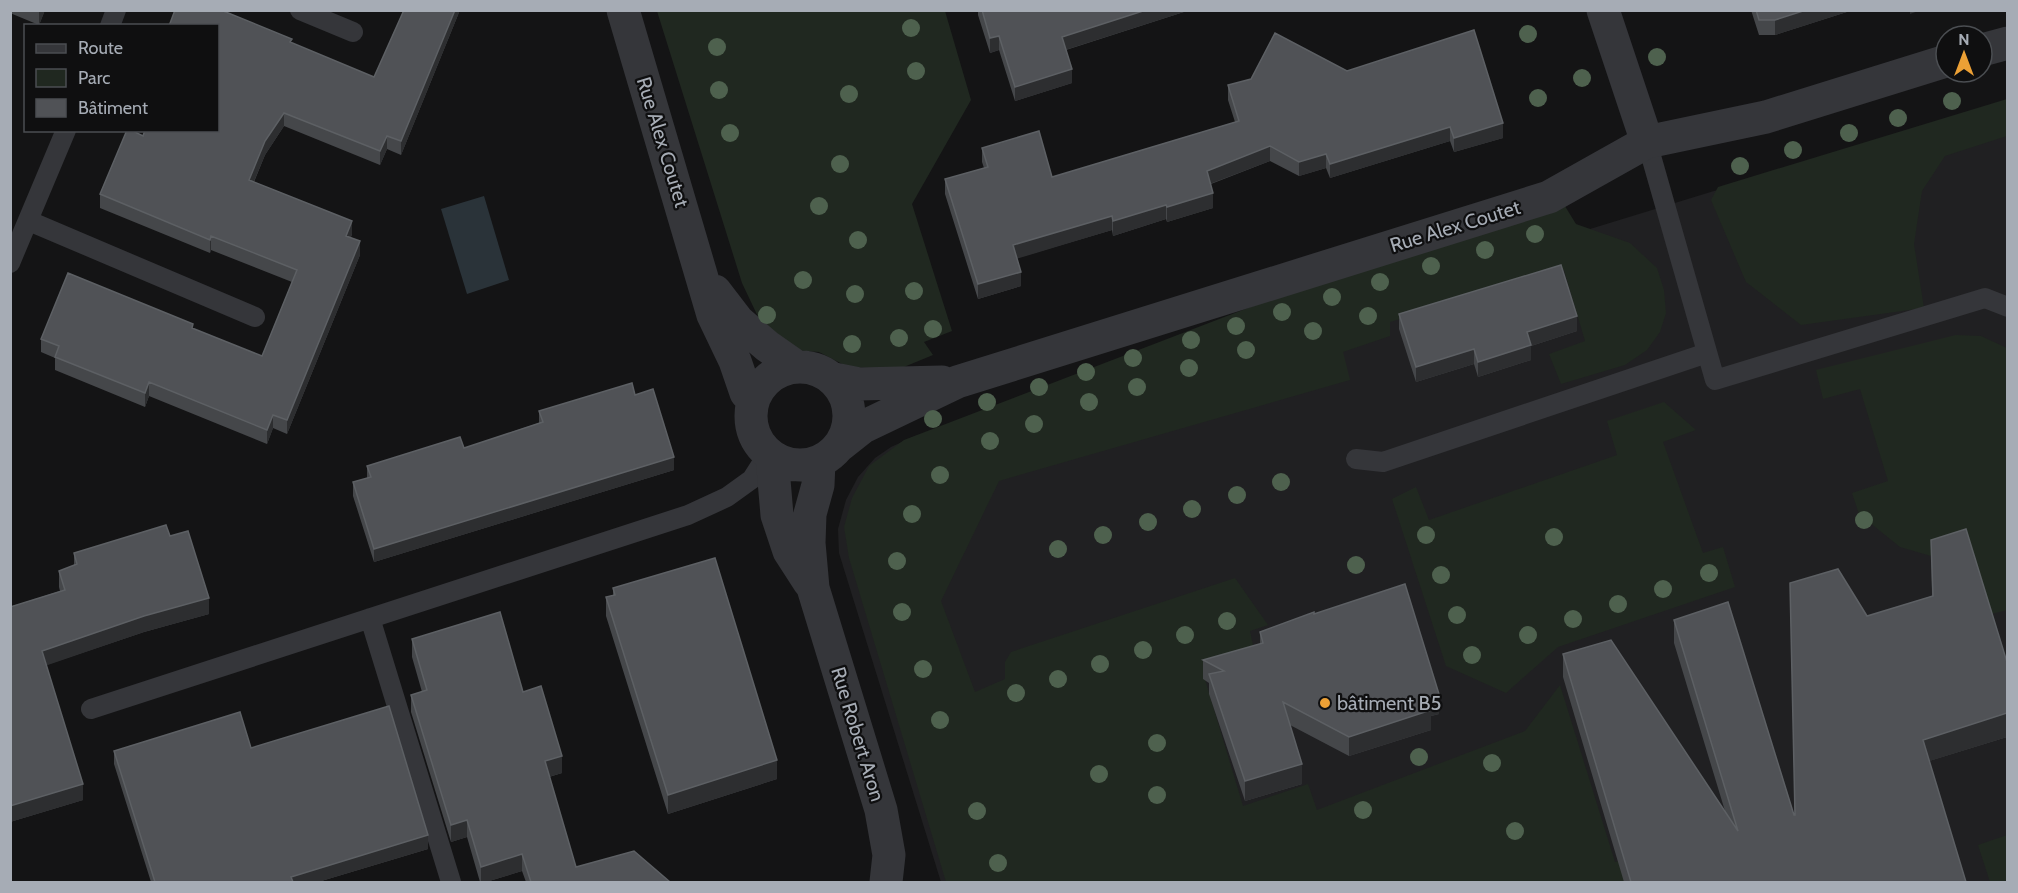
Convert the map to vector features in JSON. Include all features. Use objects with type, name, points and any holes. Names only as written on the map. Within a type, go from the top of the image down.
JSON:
[{"type":"street","name":"Rue Alex Coutet","points":[[623,10],[713,315],[735,361],[746,393],[753,401]]},
{"type":"street","points":[[1603,10],[1647,142]]},
{"type":"street","name":"Rue Alex Coutet","points":[[829,454],[863,427],[957,382],[1549,197],[1647,142],[1766,117],[1934,66]]},
{"type":"street","name":"Rue Alex Coutet","points":[[702,274],[738,321],[797,367]]},
{"type":"street","points":[[797,367],[823,372],[834,379],[847,400],[849,424],[829,454],[795,466],[770,456],[756,439],[750,420],[753,401],[762,383],[778,372],[797,367]]},
{"type":"street","name":"Rue Alex Coutet","points":[[834,379],[859,384],[957,382]]},
{"type":"street","name":"Rue Robert Aron","points":[[829,454],[810,514],[809,543],[813,588],[881,810],[889,855],[885,882]]},
{"type":"street","name":"Rue Robert Aron","points":[[770,456],[777,515],[789,551],[813,588]]},
{"type":"lane","points":[[300,10],[353,32]]},
{"type":"lane","points":[[10,263],[65,132]]},
{"type":"lane","points":[[1647,142],[1715,380],[1985,298],[2007,308]]},
{"type":"lane","points":[[29,221],[255,317]]},
{"type":"lane","points":[[1356,459],[1383,462],[1707,353]]},
{"type":"lane","points":[[91,708],[688,515],[727,497],[752,479],[770,456]]},
{"type":"lane","points":[[370,618],[451,882]]},
{"type":"shaded area","points":[[2007,101],[2007,882],[941,882],[839,553],[838,529],[846,500],[858,477],[875,458],[891,447],[915,436]]},
{"type":"shaded area","points":[[484,196],[509,280],[467,294],[441,209]]},
{"type":"green space","points":[[657,11],[945,11],[971,100],[912,204],[952,331],[924,342],[933,355],[899,369],[848,367],[819,352],[792,350],[761,323],[742,283]]},
{"type":"green space","points":[[2007,99],[2007,136],[1945,156],[1922,191],[1914,244],[1924,308],[1801,325],[1746,282],[1711,200],[1718,187]]},
{"type":"green space","points":[[1555,190],[1576,224],[1630,243],[1657,268],[1664,290],[1666,313],[1660,332],[1647,350],[1625,365],[1561,384],[1549,354],[1585,341],[1564,270],[1390,322],[1390,336],[1343,352],[1350,380],[999,481],[941,601],[975,692],[1005,679],[1005,662],[1011,652],[1235,578],[1268,625],[1250,631],[1256,659],[1204,676],[1243,806],[1308,784],[1317,810],[1525,731],[1560,685],[1615,862],[1790,810],[1762,882],[946,882],[849,558],[844,527],[852,498],[869,466],[904,440]]},
{"type":"green space","points":[[1956,335],[1981,336],[2007,348],[2007,610],[1991,614],[1971,545],[1931,556],[1900,547],[1859,514],[1852,493],[1888,481],[1860,389],[1823,399],[1816,370]]},
{"type":"green space","points":[[1664,402],[1696,430],[1663,442],[1703,553],[1723,547],[1735,587],[1558,647],[1506,693],[1446,666],[1392,499],[1416,487],[1429,520],[1617,455],[1607,421]]},
{"type":"green space","points":[[2007,835],[2007,882],[1990,882],[1978,845]]},
{"type":"building","points":[[175,10],[221,10],[292,39],[290,42],[374,77],[404,10],[455,10],[401,141],[387,136],[380,151],[284,113],[265,141],[249,180],[352,221],[346,236],[360,241],[287,420],[273,415],[267,430],[149,382],[145,393],[55,357],[59,346],[41,339],[68,273],[193,324],[192,328],[262,356],[297,270],[211,236],[210,240],[100,194],[126,132],[135,132],[143,136],[144,132],[219,132],[219,24],[170,24]]},
{"type":"building","points":[[982,10],[1146,10],[1062,37],[1072,69],[1015,87],[999,36],[990,38]]},
{"type":"building","points":[[1756,10],[1806,10],[1775,20],[1759,20]]},
{"type":"building","points":[[1474,30],[1503,123],[1454,138],[1450,127],[1330,164],[1326,154],[1299,162],[1270,146],[1207,171],[1213,193],[1113,221],[1112,216],[1013,245],[1021,272],[978,284],[945,179],[988,167],[982,148],[1039,131],[1052,177],[1239,121],[1228,85],[1251,79],[1275,33],[1347,71]]},
{"type":"building","points":[[1561,265],[1577,316],[1527,332],[1531,345],[1478,362],[1474,349],[1416,367],[1399,314]]},
{"type":"building","points":[[632,383],[635,395],[653,389],[674,457],[374,549],[353,482],[371,477],[367,466],[460,437],[464,448],[543,422],[539,411]]},
{"type":"building","points":[[166,525],[170,536],[188,531],[209,598],[144,616],[42,651],[83,784],[10,806],[10,607],[65,590],[59,571],[77,564],[74,553]]},
{"type":"building","points":[[1966,529],[2007,662],[2007,713],[1923,740],[1966,882],[1631,882],[1563,654],[1611,640],[1738,831],[1674,620],[1728,602],[1795,815],[1790,583],[1838,569],[1867,616],[1933,596],[1931,540]]},
{"type":"building","points":[[715,558],[777,760],[668,795],[606,597],[615,595],[613,588]]},
{"type":"building","name":"bâtiment B5","points":[[1405,584],[1439,694],[1427,698],[1431,710],[1349,737],[1283,702],[1302,764],[1245,781],[1209,674],[1224,671],[1203,660],[1263,643],[1260,632],[1314,612],[1314,614]]},
{"type":"building","points":[[500,612],[523,692],[541,686],[562,756],[545,761],[576,867],[634,851],[670,882],[531,882],[522,854],[481,867],[467,820],[451,825],[411,695],[427,690],[412,639]]},
{"type":"building","points":[[389,706],[428,835],[291,877],[293,882],[155,882],[114,751],[240,712],[251,748]]},
{"type":"place","name":"bâtiment B5","points":[[1325,703]]}]
